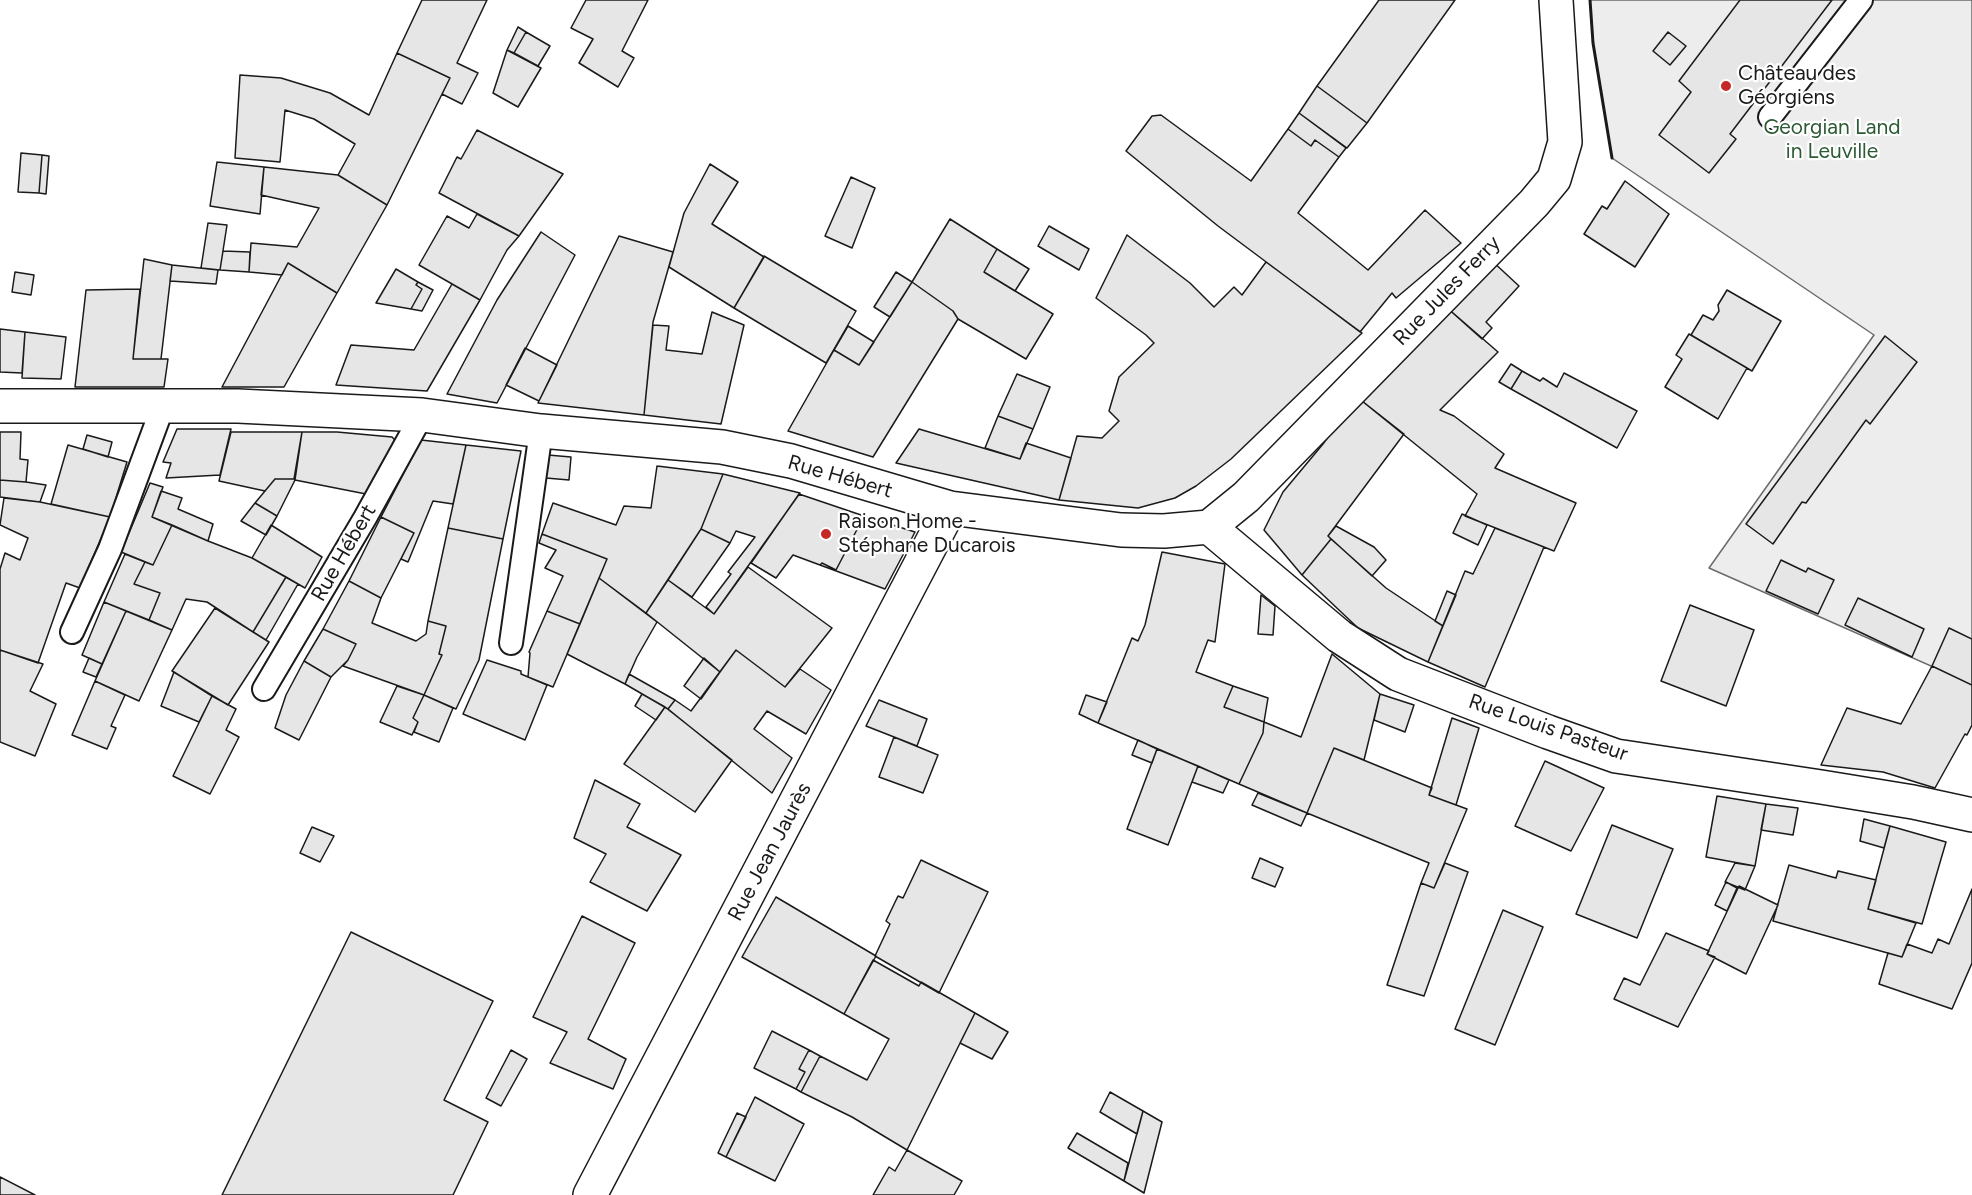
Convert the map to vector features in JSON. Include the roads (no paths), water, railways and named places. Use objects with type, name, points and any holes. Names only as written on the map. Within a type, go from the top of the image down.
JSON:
[{"type":"street","name":"Rue Jules Ferry","points":[[1209,527],[1246,497],[1534,203],[1554,179],[1565,142],[1556,0]]},
{"type":"street","name":"Rue Hébert","points":[[0,406],[238,406],[422,415],[541,431],[722,447],[791,462],[950,508],[1121,530],[1164,531],[1209,527]]},
{"type":"street","name":"Rue Jean Jaurès","points":[[590,1195],[950,508]]},
{"type":"street","name":"Rue Louis Pasteur","points":[[1209,527],[1339,636],[1398,674],[1548,732],[1616,756],[1913,802],[1972,815]]},
{"type":"lane","points":[[1770,117],[1861,0]]},
{"type":"lane","points":[[72,632],[110,549],[163,406]]},
{"type":"lane","name":"Rue Hébert","points":[[264,689],[365,518],[422,415]]},
{"type":"lane","points":[[511,643],[541,431]]},
{"type":"place","name":"Château des Géorgiens","points":[[1726,86]]},
{"type":"place","name":"Raison Home - Stéphane Ducarois","points":[[826,534]]},
{"type":"park label","name":"Georgian Land in Leuville","points":[[1832,140]]}]
